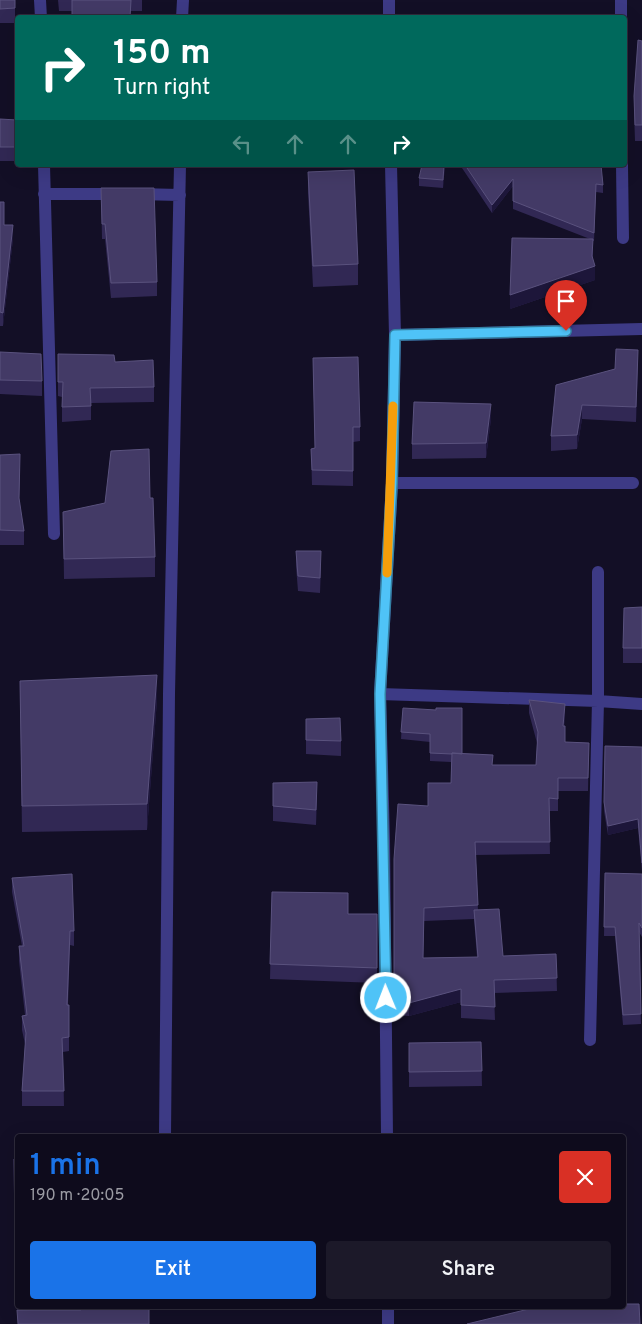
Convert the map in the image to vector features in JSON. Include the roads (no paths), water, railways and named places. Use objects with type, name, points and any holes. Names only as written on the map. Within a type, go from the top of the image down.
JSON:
[{"type":"street","points":[[40,0],[41,15]]},
{"type":"street","points":[[182,15],[183,0]]},
{"type":"street","points":[[389,0],[389,15]]},
{"type":"street","points":[[621,0],[621,15]]},
{"type":"street","points":[[44,167],[54,534]]},
{"type":"street","points":[[164,1134],[169,694],[180,167]]},
{"type":"street","points":[[387,1134],[384,840],[380,694],[392,483],[395,335],[392,167]]},
{"type":"street","points":[[622,167],[623,238]]},
{"type":"street","points":[[44,194],[180,195]]},
{"type":"street","points":[[395,335],[642,329]]},
{"type":"street","points":[[392,483],[633,483]]},
{"type":"street","points":[[590,1040],[598,701],[598,572]]},
{"type":"street","points":[[380,694],[642,704]]},
{"type":"street","points":[[388,1309],[388,1324]]}]
